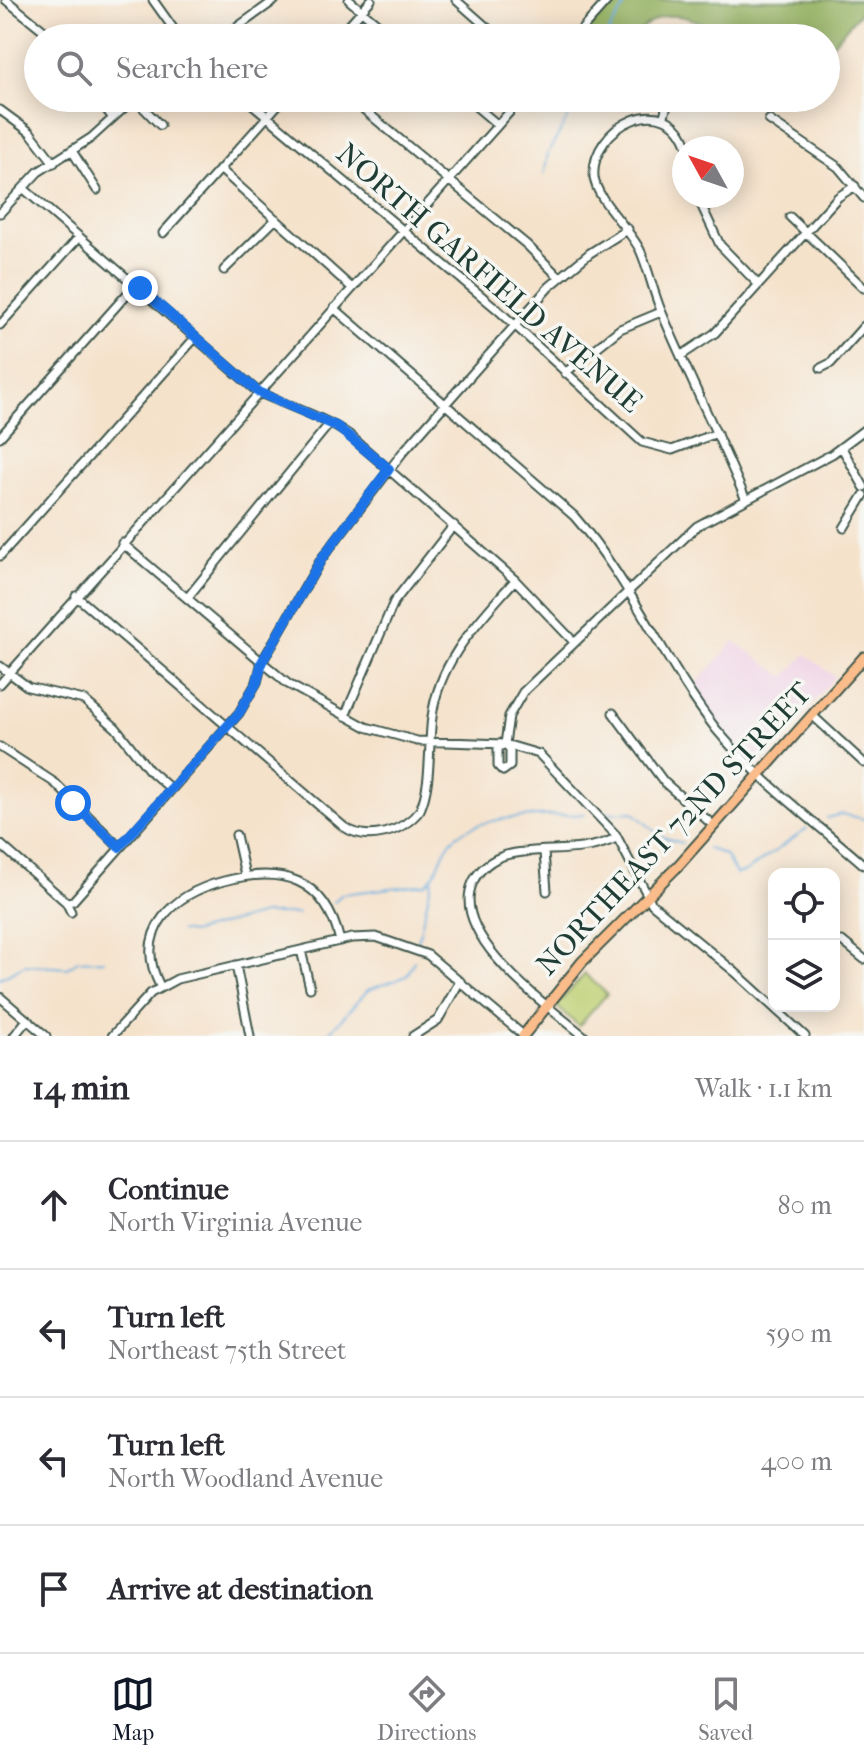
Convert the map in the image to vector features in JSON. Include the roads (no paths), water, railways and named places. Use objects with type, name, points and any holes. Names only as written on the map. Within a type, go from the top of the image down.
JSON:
[{"type":"main road","name":"NORTHEAST 72ND STREET","points":[[523,1036],[545,1004],[582,962],[649,898],[864,657]]},
{"type":"street","points":[[6,0],[36,24]]},
{"type":"street","points":[[153,0],[170,24]]},
{"type":"street","points":[[242,24],[275,0]]},
{"type":"street","points":[[349,0],[377,24]]},
{"type":"street","points":[[350,24],[371,0]]},
{"type":"street","points":[[456,0],[483,24]]},
{"type":"street","points":[[587,24],[608,0]]},
{"type":"street","points":[[0,110],[30,132],[54,163]]},
{"type":"street","points":[[108,112],[113,118]]},
{"type":"street","points":[[0,213],[23,188],[119,112]]},
{"type":"street","points":[[147,112],[160,125]]},
{"type":"street","name":"NORTH GARFIELD AVENUE","points":[[260,112],[514,324],[649,446],[672,450],[717,433]]},
{"type":"street","points":[[163,233],[272,112]]},
{"type":"street","points":[[367,112],[527,245],[559,277]]},
{"type":"street","points":[[483,112],[498,125]]},
{"type":"street","points":[[0,684],[122,543],[510,112]]},
{"type":"street","points":[[668,112],[667,119],[679,136]]},
{"type":"street","points":[[667,119],[642,115],[618,129],[597,153],[594,180],[640,250],[661,312],[745,498]]},
{"type":"street","points":[[769,120],[838,167],[864,198]]},
{"type":"street","points":[[72,151],[97,190]]},
{"type":"street","points":[[220,169],[352,288]]},
{"type":"street","points":[[682,355],[715,333],[838,197],[855,186]]},
{"type":"street","points":[[23,188],[258,392],[330,423],[389,469],[515,580],[573,641]]},
{"type":"street","points":[[703,208],[720,245],[757,283]]},
{"type":"street","points":[[790,217],[864,288]]},
{"type":"street","points":[[224,270],[276,219]]},
{"type":"street","points":[[66,902],[73,901],[228,727],[252,692],[262,662],[332,542],[389,469],[514,324],[559,277],[628,229]]},
{"type":"street","points":[[0,325],[79,237]]},
{"type":"street","points":[[0,437],[135,285]]},
{"type":"street","points":[[334,308],[574,516],[600,545],[670,664],[735,750],[864,865]]},
{"type":"street","points":[[565,373],[620,329],[661,312]]},
{"type":"street","points":[[821,368],[831,363],[864,326]]},
{"type":"street","points":[[0,556],[195,338]]},
{"type":"street","points":[[188,597],[330,423]]},
{"type":"street","points":[[505,744],[509,716],[518,699],[573,641],[687,534],[745,498],[842,448],[864,430]]},
{"type":"street","points":[[842,448],[864,487]]},
{"type":"street","points":[[844,528],[864,495]]},
{"type":"street","points":[[345,716],[390,610],[454,525]]},
{"type":"street","points":[[122,543],[288,684],[345,716],[391,736],[430,742],[505,744],[529,749],[547,760],[616,835],[658,910],[735,972],[805,1036]]},
{"type":"street","points":[[76,596],[344,827],[372,835],[390,831],[420,810],[435,702],[448,665],[464,639],[515,580]]},
{"type":"street","points":[[0,666],[35,689],[66,693],[84,700],[116,728],[149,770],[171,789]]},
{"type":"street","points":[[613,713],[664,782],[714,826]]},
{"type":"street","points":[[812,715],[864,763]]},
{"type":"street","points":[[0,747],[55,783],[119,847]]},
{"type":"street","points":[[236,835],[245,875]]},
{"type":"street","points":[[584,1036],[545,1004],[484,944],[474,927],[469,906],[473,882],[486,865],[505,855],[591,848],[614,839],[616,835]]},
{"type":"street","points":[[0,844],[66,902],[71,912]]},
{"type":"street","points":[[544,852],[547,891]]},
{"type":"street","points":[[160,986],[151,962],[151,943],[162,918],[179,899],[200,887],[245,875],[271,873],[298,881],[330,911],[340,941]]},
{"type":"street","points":[[112,1036],[160,986],[236,965],[368,937],[404,944],[428,955],[523,1036]]},
{"type":"street","points":[[140,938],[151,943]]},
{"type":"street","points":[[842,941],[864,959]]},
{"type":"street","points":[[301,950],[310,988]]},
{"type":"street","points":[[236,965],[250,1036]]},
{"type":"street","points":[[413,1036],[438,1020],[460,981]]},
{"type":"street","points":[[0,997],[46,1036]]},
{"type":"street","points":[[14,1036],[27,1020]]},
{"type":"waterway","points":[[613,24],[629,0]]},
{"type":"waterway","points":[[544,175],[548,153],[571,112]]},
{"type":"waterway","points":[[604,813],[633,812],[660,836],[682,843]]},
{"type":"waterway","points":[[334,902],[342,894],[425,884],[454,838],[482,824],[517,817],[586,814]]},
{"type":"waterway","points":[[827,818],[841,814],[864,819]]},
{"type":"waterway","points":[[707,848],[725,855],[736,874],[745,872],[807,829]]},
{"type":"waterway","points":[[418,941],[432,880]]},
{"type":"waterway","points":[[180,931],[191,933],[263,914],[298,914]]},
{"type":"waterway","points":[[0,978],[25,965],[67,968],[78,961],[104,960]]},
{"type":"waterway","points":[[326,1036],[368,990],[407,976],[414,961]]}]
